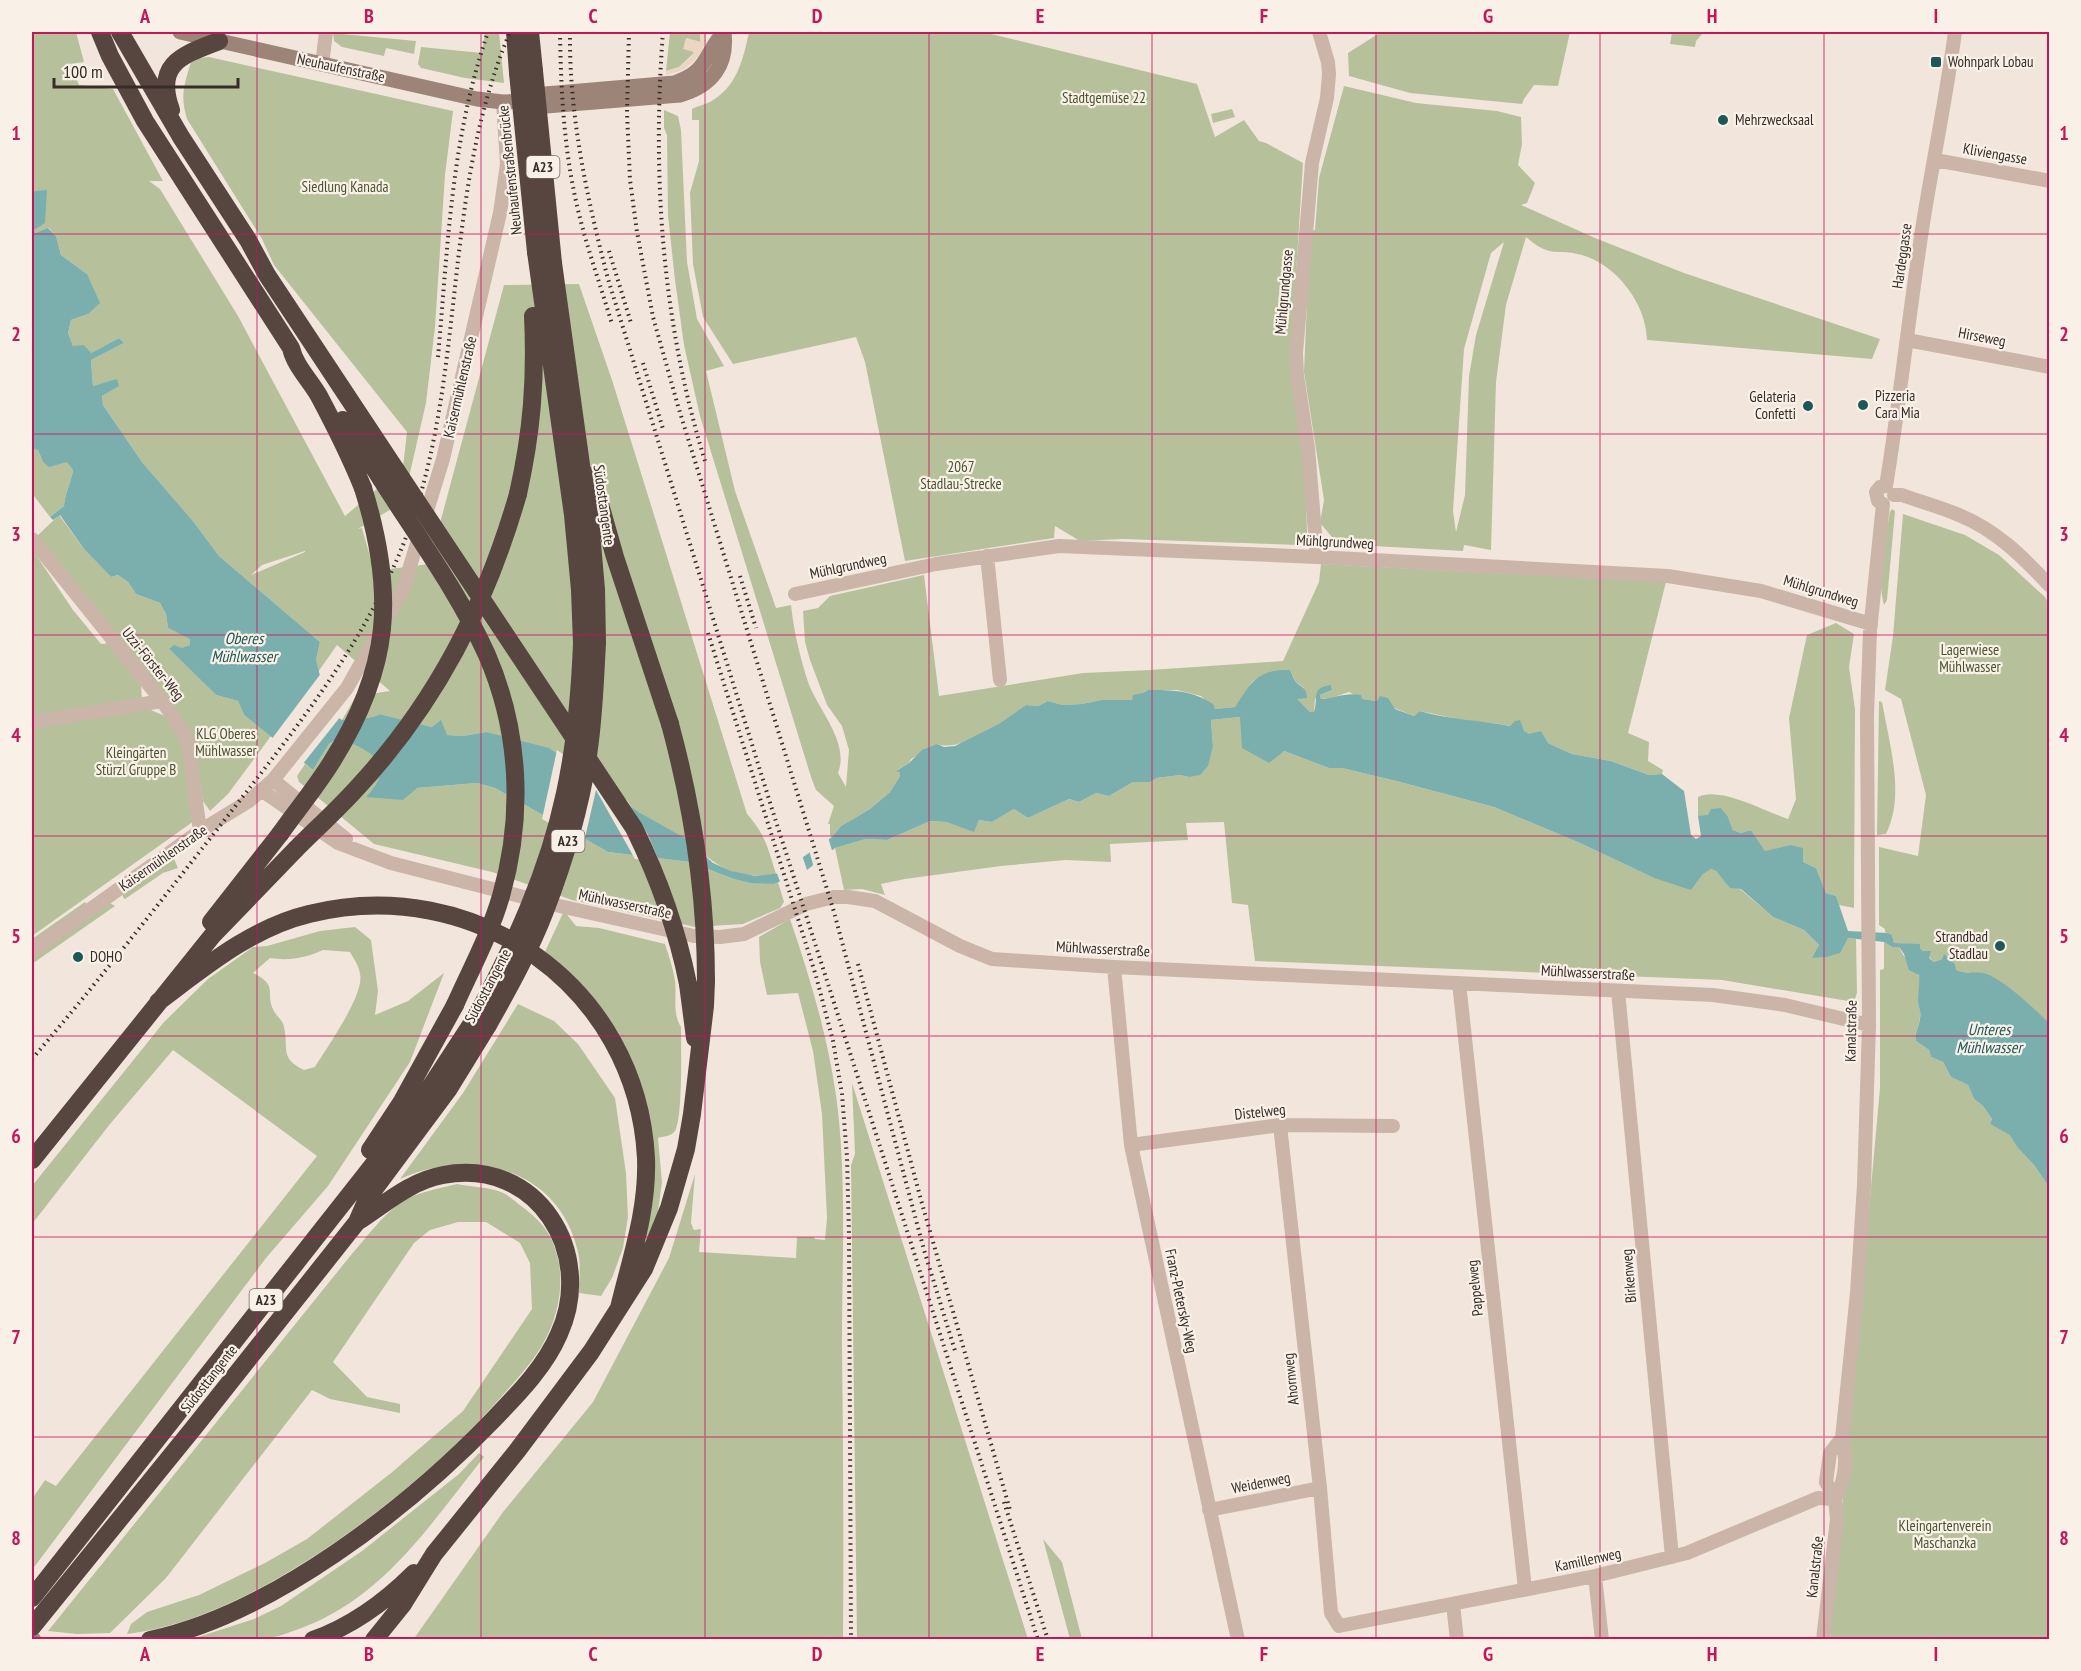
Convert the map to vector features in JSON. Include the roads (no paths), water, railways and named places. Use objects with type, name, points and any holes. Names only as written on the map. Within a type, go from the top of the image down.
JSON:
[{"type":"highway","points":[[100,32],[110,56],[145,121],[291,348],[293,357],[332,419],[363,488],[378,541],[384,584],[384,613],[373,676],[348,735],[330,765],[280,834],[197,939],[158,1002]]},
{"type":"highway","points":[[120,32],[389,474],[486,654],[503,700],[512,746],[516,816],[508,868],[493,919],[455,1005],[401,1103],[363,1160],[355,1188]]},
{"type":"highway","name":"A23","points":[[514,32],[526,72]]},
{"type":"highway","name":"A23","points":[[526,72],[530,32]]},
{"type":"highway","points":[[182,137],[167,93],[167,78],[173,64],[179,58],[219,41]]},
{"type":"highway","name":"Neuhaufenstraßenbrücke","points":[[526,72],[539,261]]},
{"type":"highway","points":[[32,1160],[212,936],[357,788],[392,746],[431,692],[475,613],[506,536],[518,494],[526,455],[534,390],[539,261]]},
{"type":"highway","name":"Südosttangente","points":[[539,261],[573,420],[592,544],[596,589],[590,643]]},
{"type":"highway","name":"Südosttangente","points":[[43,1593],[482,1021],[522,963],[545,911],[562,861],[579,797],[589,750],[594,703],[590,643],[580,590],[573,515],[539,261]]},
{"type":"highway","points":[[291,348],[299,354],[389,474],[634,828],[668,905],[679,943],[688,984],[698,1060]]},
{"type":"highway","points":[[374,1640],[403,1604],[434,1554],[517,1451],[547,1407],[591,1352],[619,1308],[650,1257],[672,1200],[689,1132],[705,1006],[706,981],[704,912],[699,859],[684,775],[670,724],[573,420]]},
{"type":"highway","points":[[158,1002],[246,940],[288,920],[330,910],[371,904],[408,905],[440,911],[475,923],[522,946],[558,973],[579,994],[599,1020],[616,1049],[632,1085],[637,1103],[645,1148],[645,1201],[619,1308]]},
{"type":"highway","name":"Südosttangente","points":[[43,1593],[196,1425],[357,1222],[367,1198],[448,1090],[482,1021]]},
{"type":"highway","points":[[150,1640],[199,1626],[230,1614],[305,1573],[353,1540],[403,1502],[480,1434],[534,1374],[560,1334],[568,1306],[570,1275],[562,1237],[554,1220],[542,1205],[510,1183],[481,1174],[445,1174],[411,1185],[357,1222]]},
{"type":"highway","points":[[314,1640],[344,1626],[371,1609],[397,1589],[434,1554]]},
{"type":"highway","name":"A23","points":[[32,1627],[43,1593]]},
{"type":"street","name":"Neuhaufenstraße","points":[[180,32],[477,99],[503,102]]},
{"type":"street","points":[[322,65],[326,32]]},
{"type":"street","points":[[503,102],[538,101],[546,106],[680,95],[707,82],[718,70],[726,46],[724,32],[714,44],[704,65],[683,80],[674,83],[545,94],[538,101]]},
{"type":"street","name":"Mühlgrundgasse","points":[[1317,557],[1308,448],[1296,353],[1312,163],[1328,98],[1328,62],[1319,32]]},
{"type":"street","name":"Hardeggasse","points":[[1871,624],[1925,211],[1955,32]]},
{"type":"street","name":"Kaisermühlenstraße","points":[[32,951],[200,831],[249,801],[273,780],[347,688],[403,589],[443,459],[500,213],[507,164],[503,102]]},
{"type":"street","name":"Kliviengasse","points":[[1935,160],[2049,181]]},
{"type":"street","name":"Hirseweg","points":[[1907,340],[2049,367]]},
{"type":"street","points":[[1888,495],[1902,495],[1960,515],[1999,536],[2027,561],[2049,586]]},
{"type":"street","name":"Uzzi-Förster-Weg","points":[[32,539],[162,701],[188,742],[200,831]]},
{"type":"street","name":"Mühlgrundweg","points":[[795,594],[936,564],[1059,546],[1317,557],[1680,577],[1761,591],[1871,624]]},
{"type":"street","points":[[987,556],[1000,680]]},
{"type":"street","name":"Kanalstraße","points":[[1823,1640],[1837,1520],[1835,1499],[1844,1483],[1846,1453],[1842,1438],[1857,1293],[1862,1217],[1869,1025],[1867,716],[1871,624]]},
{"type":"street","points":[[32,722],[162,701]]},
{"type":"street","name":"Mühlwasserstraße","points":[[273,780],[364,853]]},
{"type":"street","name":"Mühlwasserstraße","points":[[261,790],[338,843],[391,863],[552,904],[694,936],[720,937],[744,934],[806,904],[834,897],[848,897],[875,901],[960,946],[992,959],[1114,967],[1713,995],[1785,1005],[1869,1025]]},
{"type":"street","name":"Franz-Pletersky-Weg","points":[[1114,967],[1131,1145],[1238,1640]]},
{"type":"street","name":"Pappelweg","points":[[1459,983],[1525,1589]]},
{"type":"street","name":"Birkenweg","points":[[1618,991],[1672,1557]]},
{"type":"street","name":"Distelweg","points":[[1131,1145],[1280,1125],[1393,1126]]},
{"type":"street","name":"Ahornweg","points":[[1280,1125],[1320,1488],[1331,1613],[1339,1626]]},
{"type":"street","name":"Weidenweg","points":[[1209,1510],[1320,1488]]},
{"type":"street","name":"Kamillenweg","points":[[1339,1626],[1595,1576],[1672,1557],[1687,1553],[1818,1498],[1835,1499]]},
{"type":"street","points":[[1595,1576],[1602,1640]]},
{"type":"street","points":[[1453,1604],[1457,1640]]},
{"type":"water","points":[[47,190],[45,223],[34,230],[35,233],[48,228],[56,236],[61,255],[87,274],[100,303],[88,314],[71,320],[68,333],[73,346],[84,345],[91,353],[119,338],[124,343],[91,360],[93,386],[117,379],[119,386],[102,396],[103,405],[142,462],[193,521],[219,556],[320,642],[316,660],[329,711],[342,720],[373,717],[380,714],[432,727],[441,720],[447,735],[463,736],[486,732],[549,748],[640,813],[687,839],[713,863],[731,871],[755,876],[780,873],[832,837],[841,826],[870,809],[890,792],[900,776],[900,772],[896,771],[909,763],[922,750],[937,744],[944,747],[955,746],[999,724],[1026,705],[1038,706],[1048,701],[1063,705],[1101,700],[1132,700],[1133,695],[1148,690],[1157,690],[1197,696],[1213,704],[1215,709],[1235,707],[1256,679],[1270,672],[1290,670],[1296,682],[1306,693],[1307,698],[1297,699],[1310,712],[1314,712],[1316,694],[1320,688],[1331,685],[1332,690],[1320,695],[1321,699],[1356,694],[1361,695],[1362,699],[1377,701],[1380,696],[1388,698],[1395,709],[1414,716],[1420,711],[1510,726],[1520,720],[1524,731],[1529,734],[1541,731],[1548,743],[1572,754],[1611,761],[1649,775],[1662,774],[1684,791],[1691,835],[1696,839],[1701,836],[1698,816],[1708,815],[1711,809],[1721,808],[1728,817],[1733,830],[1741,833],[1751,830],[1765,851],[1790,845],[1803,848],[1803,862],[1816,868],[1826,893],[1836,896],[1848,931],[1888,933],[1892,935],[1894,943],[1920,944],[1923,951],[1931,951],[1929,958],[1934,962],[1942,959],[1944,954],[1955,964],[1956,970],[1989,975],[2005,984],[2028,1004],[2049,1023],[2049,1187],[2010,1135],[1990,1124],[1992,1119],[1983,1106],[1974,1099],[1968,1085],[1951,1077],[1943,1062],[1931,1057],[1929,1050],[1916,1041],[1920,1021],[1919,975],[1909,970],[1899,947],[1892,947],[1884,942],[1848,938],[1840,953],[1812,958],[1819,945],[1804,930],[1773,917],[1741,889],[1730,888],[1716,871],[1711,869],[1702,875],[1691,890],[1654,878],[1580,843],[1494,807],[1342,768],[1329,768],[1284,751],[1269,763],[1242,748],[1240,717],[1211,720],[1213,746],[1208,766],[1200,775],[1189,777],[1180,775],[1157,778],[1150,782],[1133,782],[1109,796],[1096,793],[1079,802],[1069,799],[1028,818],[1014,809],[992,822],[979,820],[974,832],[946,822],[930,821],[887,840],[866,839],[835,848],[807,870],[774,884],[751,883],[731,878],[690,862],[608,852],[495,788],[477,783],[417,788],[403,800],[366,797],[380,774],[380,766],[371,754],[340,737],[329,744],[313,770],[244,715],[238,701],[216,695],[169,649],[174,645],[182,648],[190,645],[190,639],[168,628],[166,614],[160,603],[136,594],[128,582],[118,575],[111,577],[84,549],[60,515],[53,520],[50,517],[64,506],[73,470],[67,462],[49,467],[43,462],[38,450],[32,449],[32,193]]},
{"type":"railway","points":[[438,357],[448,233],[459,152],[466,112],[488,32]]},
{"type":"railway","points":[[32,1059],[129,942],[315,702],[368,618],[390,574],[410,527],[425,478],[446,366],[466,197],[476,141],[490,86],[510,32]]},
{"type":"railway","points":[[560,32],[562,101],[570,169],[583,228],[612,324]]},
{"type":"railway","points":[[570,32],[570,63],[576,126],[593,218],[608,279],[772,809],[1038,1640]]},
{"type":"railway","points":[[629,32],[627,113],[630,180],[653,317],[678,406],[834,912],[924,1250],[956,1354]]},
{"type":"railway","points":[[663,32],[659,140],[664,248],[679,356],[690,409],[705,461]]},
{"type":"railway","points":[[609,251],[631,323]]},
{"type":"railway","points":[[643,363],[663,429]]},
{"type":"railway","points":[[740,576],[756,628]]},
{"type":"railway","points":[[708,633],[816,976],[833,1041],[842,1094],[847,1157],[849,1235],[851,1640]]},
{"type":"railway","points":[[858,964],[921,1200],[1010,1510]]},
{"type":"railway","points":[[1004,1502],[1048,1640]]},
{"type":"place","name":"Wohnpark Lobau","points":[[1936,62]]},
{"type":"place","name":"Mehrzwecksaal","points":[[1723,120]]},
{"type":"place","name":"Pizzeria Cara Mia","points":[[1863,405]]},
{"type":"place","name":"Gelateria Confetti","points":[[1808,406]]},
{"type":"place","name":"Strandbad Stadlau","points":[[2000,946]]},
{"type":"place","name":"DOHO","points":[[78,957]]},
{"type":"park label","name":"Stadtgemüse 22","points":[[1104,98]]},
{"type":"park label","name":"Siedlung Kanada","points":[[345,187]]},
{"type":"park label","name":"2067 Stadlau-Strecke","points":[[961,476]]},
{"type":"park label","name":"Lagerwiese Mühlwasser","points":[[1970,658]]},
{"type":"park label","name":"KLG Oberes Mühlwasser","points":[[226,742]]},
{"type":"park label","name":"Kleingärten Stürzl Gruppe B","points":[[136,762]]},
{"type":"park label","name":"Kleingartenverein Maschanzka","points":[[1945,1534]]},
{"type":"water label","name":"Oberes Mühlwasser","points":[[244,647]]},
{"type":"water label","name":"Unteres Mühlwasser","points":[[1989,1038]]}]
